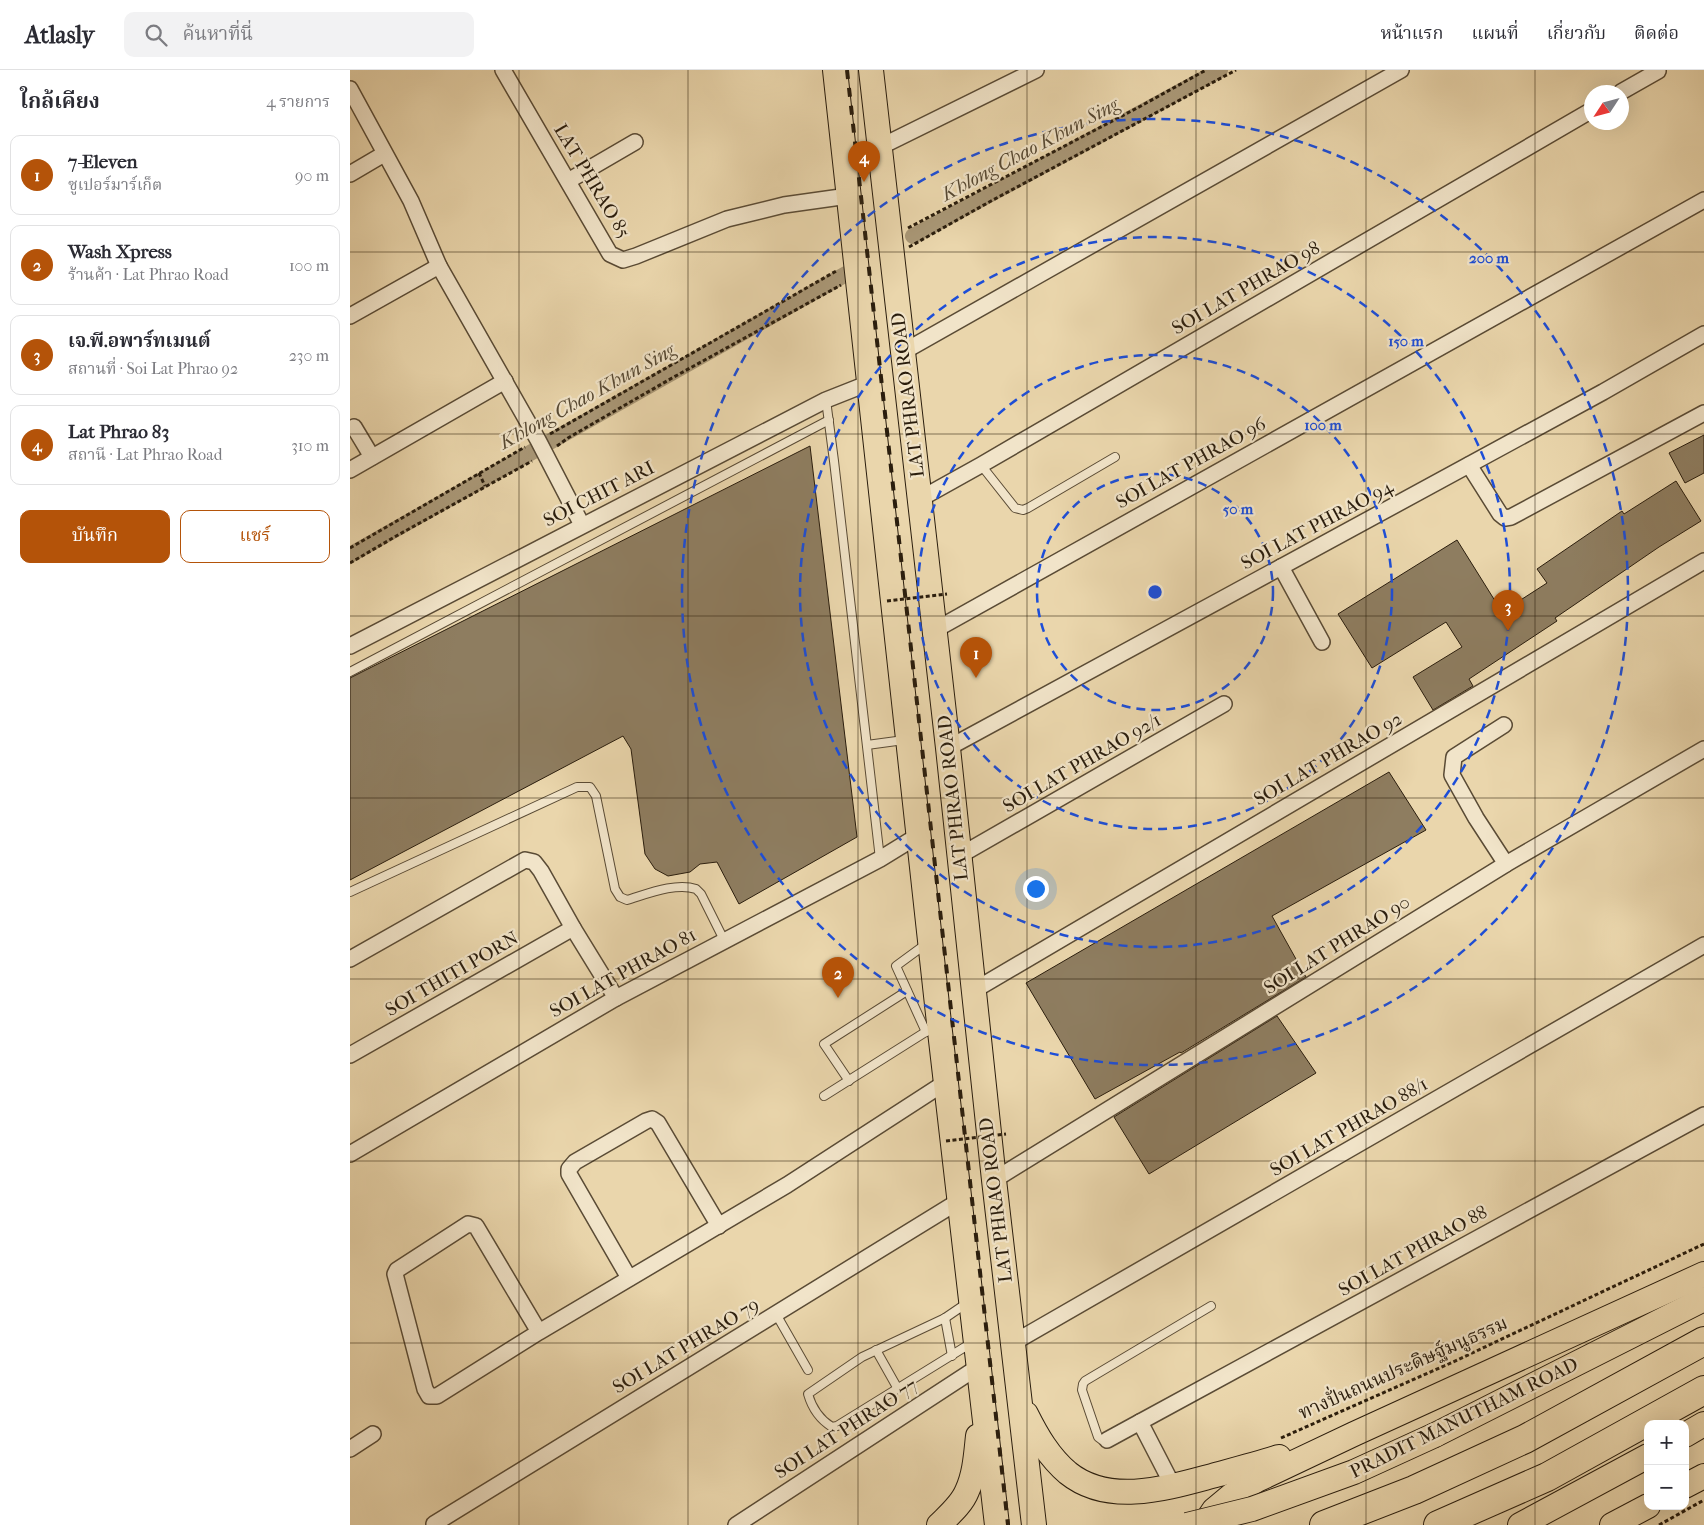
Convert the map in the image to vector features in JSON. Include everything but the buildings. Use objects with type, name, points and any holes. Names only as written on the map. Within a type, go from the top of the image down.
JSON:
[{"type":"highway","points":[[1324,1525],[1414,1490],[1525,1439],[1704,1341]]},
{"type":"highway","points":[[1438,1525],[1547,1477],[1704,1390]]},
{"type":"main road","name":"LAT PHRAO ROAD","points":[[835,70],[930,941],[932,1028],[946,1082],[997,1525]]},
{"type":"main road","name":"LAT PHRAO ROAD","points":[[871,70],[1034,1525]]},
{"type":"main road","points":[[1204,1525],[1214,1510],[1232,1495],[1257,1480],[1704,1274]]},
{"type":"main road","name":"PRADIT MANUTHAM ROAD","points":[[1187,1525],[1252,1509],[1354,1472],[1435,1435],[1704,1299]]},
{"type":"main road","points":[[939,1525],[956,1509],[967,1491],[976,1456],[981,1395]]},
{"type":"main road","points":[[1020,1400],[1043,1445],[1054,1460],[1070,1474],[1090,1484],[1118,1491],[1132,1492],[1173,1486],[1257,1464],[1354,1434]]},
{"type":"main road","points":[[1689,1433],[1704,1424]]},
{"type":"main road","points":[[1520,1525],[1644,1458]]},
{"type":"main road","points":[[1689,1484],[1704,1476]]},
{"type":"main road","points":[[1612,1525],[1644,1508]]},
{"type":"street","name":"LAT PHRAO 85","points":[[504,70],[610,254],[623,260],[727,219],[784,206],[848,196]]},
{"type":"street","points":[[880,147],[1036,70]]},
{"type":"street","points":[[903,352],[1401,70]]},
{"type":"street","points":[[1629,87],[1658,71]]},
{"type":"street","points":[[350,89],[411,201],[439,266],[546,454],[582,525]]},
{"type":"street","name":"SOI LAT PHRAO 98","points":[[920,499],[1584,115]]},
{"type":"street","points":[[568,181],[636,142]]},
{"type":"street","points":[[350,174],[384,154]]},
{"type":"street","name":"SOI LAT PHRAO 96","points":[[934,630],[1704,200]]},
{"type":"street","points":[[350,316],[439,266]]},
{"type":"street","name":"SOI LAT PHRAO 94","points":[[948,748],[1603,392],[1704,334]]},
{"type":"street","points":[[350,470],[505,381]]},
{"type":"street","name":"SOI CHIT ARI","points":[[350,646],[826,400],[869,383]]},
{"type":"street","points":[[1469,465],[1500,514],[1505,518],[1511,518],[1704,414]]},
{"type":"street","points":[[354,427],[372,457]]},
{"type":"street","name":"SOI LAT PHRAO 92","points":[[973,991],[1704,561]]},
{"type":"street","points":[[1281,567],[1322,642]]},
{"type":"street","name":"SOI LAT PHRAO 92/1","points":[[959,856],[1224,704]]},
{"type":"street","points":[[1504,725],[1454,756],[1452,775],[1476,818],[1506,864]]},
{"type":"street","name":"SOI LAT PHRAO 90","points":[[994,1180],[1506,864],[1704,749]]},
{"type":"street","name":"SOI LAT PHRAO 81","points":[[350,1154],[616,998],[880,859],[919,835]]},
{"type":"street","points":[[350,959],[525,860],[534,862],[541,870],[573,928],[616,998]]},
{"type":"street","name":"SOI THITI PORN","points":[[350,1055],[573,928]]},
{"type":"street","name":"SOI LAT PHRAO 88/1","points":[[1013,1343],[1704,945]]},
{"type":"street","points":[[539,1332],[476,1226],[473,1224],[468,1224],[403,1264],[397,1270],[396,1274],[424,1389],[429,1396],[437,1396],[539,1332],[787,1185],[946,1082]]},
{"type":"street","name":"SOI LAT PHRAO 88","points":[[1107,1440],[1704,1115]]},
{"type":"street","points":[[630,1278],[569,1174],[569,1169],[575,1162],[652,1119],[658,1123],[719,1226]]},
{"type":"street","name":"SOI LAT PHRAO 79","points":[[434,1524],[959,1201]]},
{"type":"street","name":"SOI LAT PHRAO 77","points":[[736,1525],[978,1367]]},
{"type":"street","points":[[1140,1422],[1173,1486]]},
{"type":"street","points":[[350,1449],[373,1434]]},
{"type":"lane","points":[[826,400],[880,859]]},
{"type":"lane","points":[[350,672],[829,420]]},
{"type":"lane","points":[[981,465],[1015,508],[1023,510],[1115,457]]},
{"type":"lane","points":[[867,745],[908,739]]},
{"type":"lane","points":[[350,892],[577,787],[590,787],[596,796],[615,888],[620,897],[628,900],[658,891],[684,887],[696,889],[701,894],[724,940]]},
{"type":"lane","points":[[824,1096],[932,1028],[907,991],[896,966],[930,941]]},
{"type":"lane","points":[[849,1081],[824,1044],[907,991]]},
{"type":"lane","points":[[970,1300],[945,1318],[862,1357],[808,1394],[811,1404],[823,1422],[832,1427],[975,1341]]},
{"type":"lane","points":[[1107,1440],[1098,1437],[1082,1390],[1082,1384],[1211,1306]]},
{"type":"lane","points":[[776,1314],[808,1370]]},
{"type":"lane","points":[[945,1318],[952,1356]]},
{"type":"lane","points":[[876,1350],[898,1389]]},
{"type":"path","points":[[891,247],[1206,70]]},
{"type":"path","points":[[891,247],[1000,196],[1236,70]]},
{"type":"path","points":[[350,548],[538,440],[856,269]]},
{"type":"path","points":[[350,563],[485,486],[546,454],[568,438],[819,296],[856,269]]},
{"type":"path","points":[[479,473],[485,486]]},
{"type":"path","points":[[887,601],[947,594]]},
{"type":"path","points":[[946,1141],[1006,1134]]},
{"type":"path","name":"ทางปั่นถนนประดิษฐ์มนูธรรม","points":[[1274,1441],[1454,1362],[1704,1244]]},
{"type":"path","points":[[1659,1525],[1704,1500]]},
{"type":"waterway","name":"Khlong Chao Khun Sing","points":[[913,236],[1220,70]]},
{"type":"waterway","name":"Khlong Chao Khun Sing","points":[[350,555],[846,274]]},
{"type":"railway","points":[[847,70],[1008,1525]]},
{"type":"place","name":"Lat Phrao 83","points":[[864,182]]},
{"type":"place","name":"เจ.พี.อพาร์ทเมนต์","points":[[1508,631]]},
{"type":"place","name":"7-Eleven","points":[[976,678]]},
{"type":"place","name":"Wash Xpress","points":[[838,998]]}]
